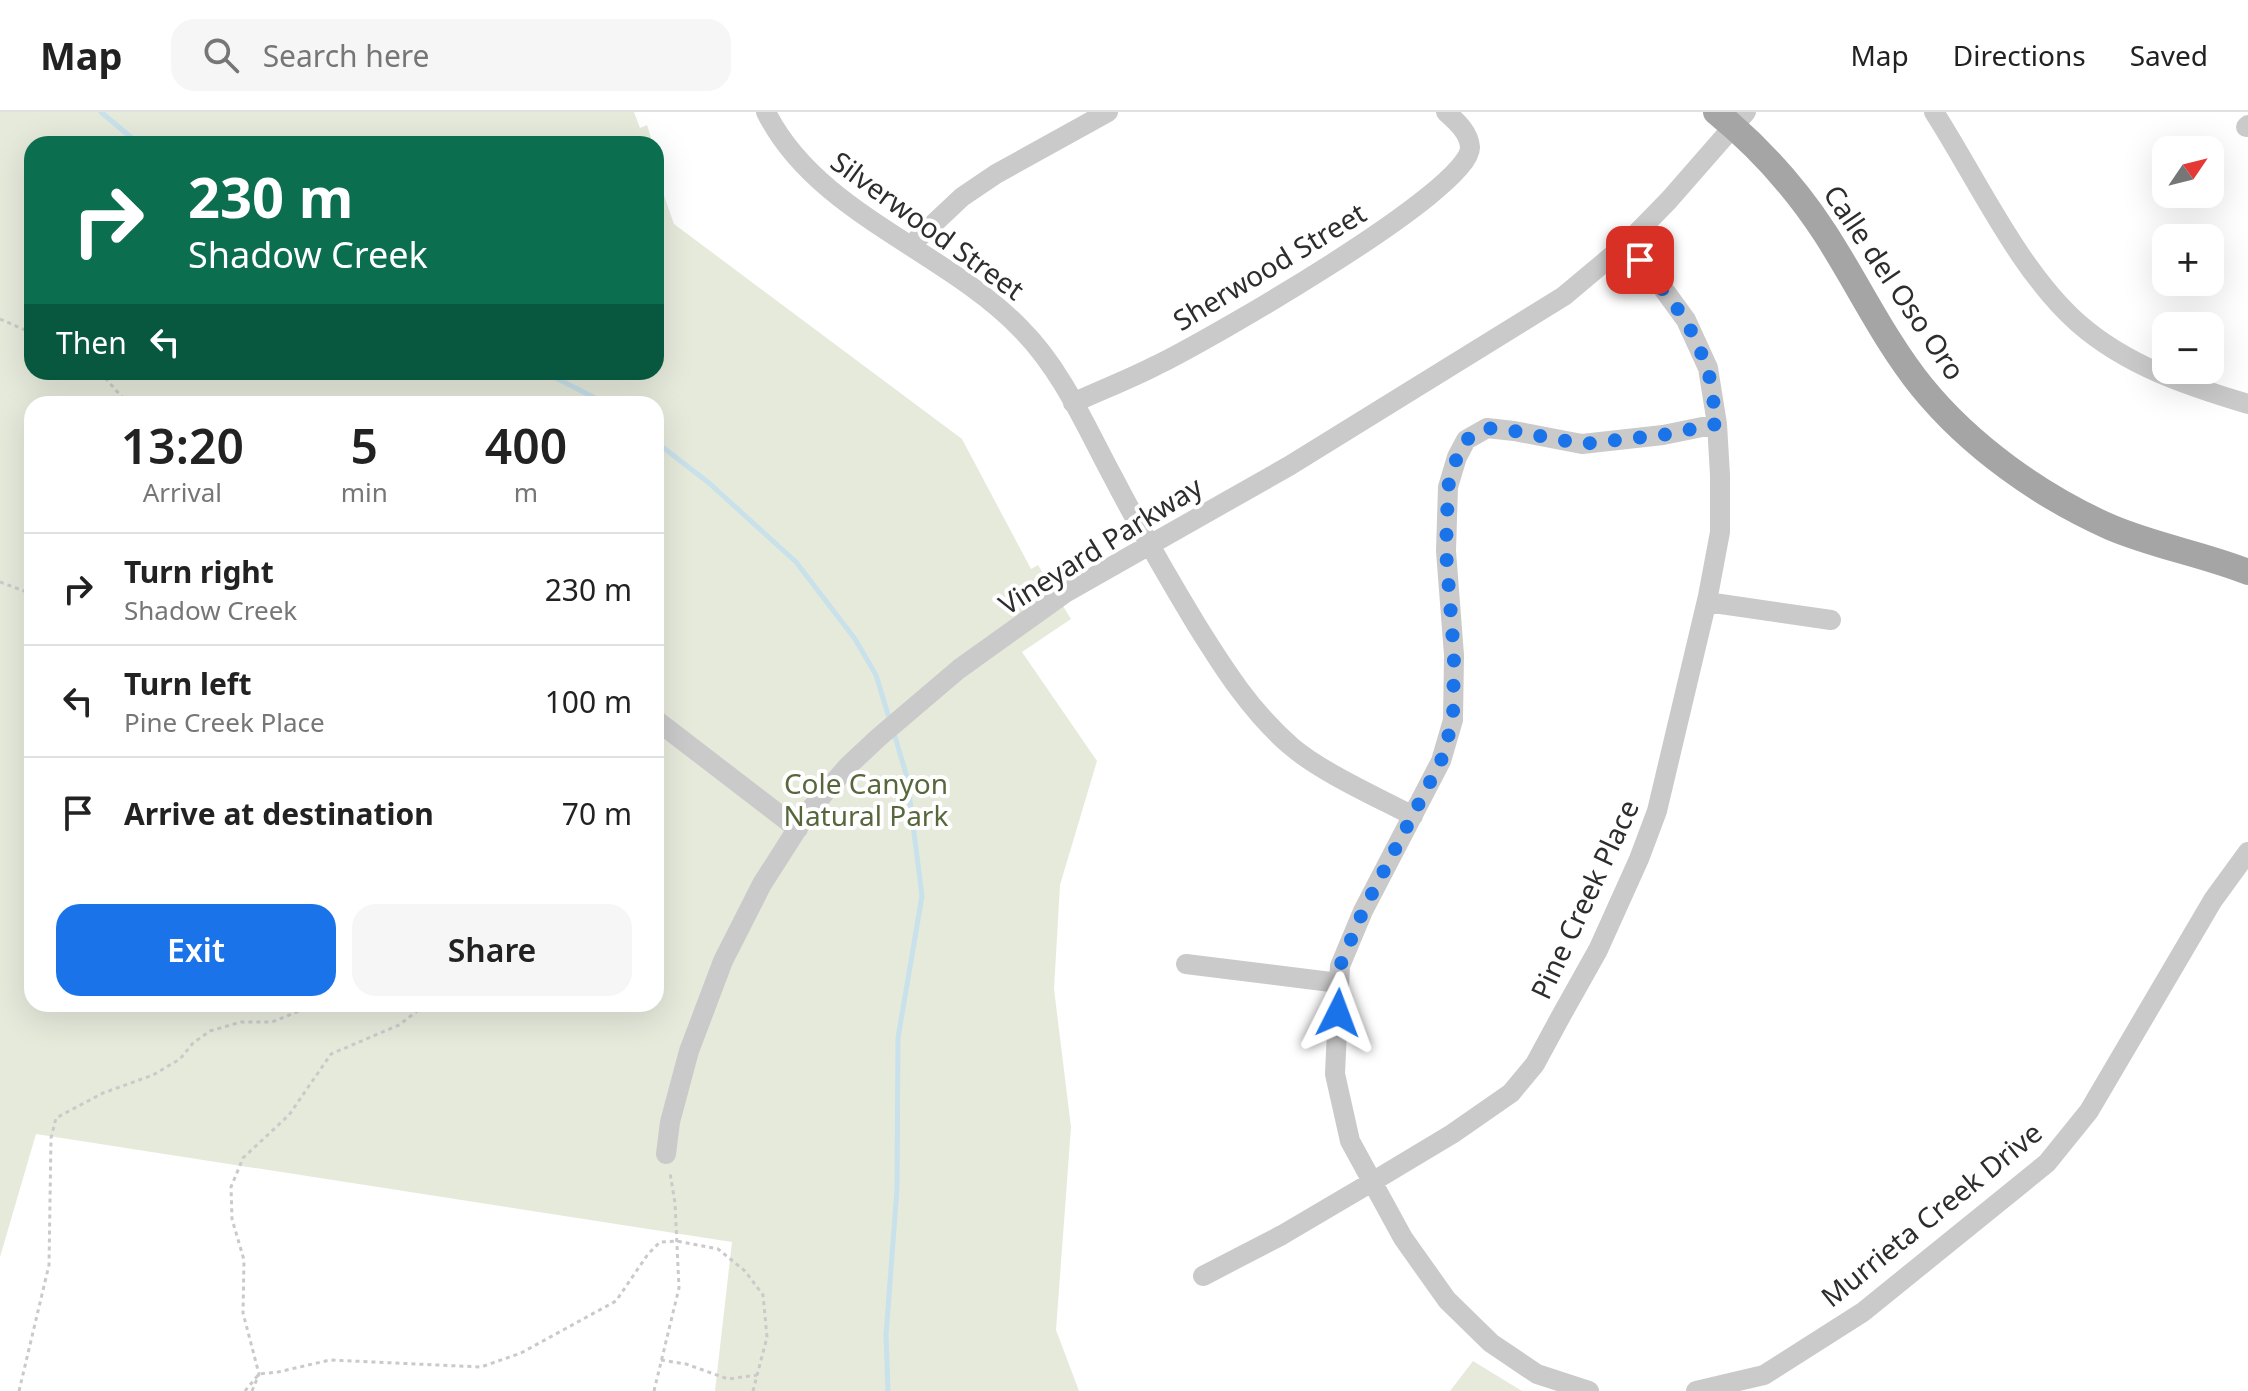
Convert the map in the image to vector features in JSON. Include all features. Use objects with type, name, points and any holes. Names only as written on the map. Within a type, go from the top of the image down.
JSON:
[{"type":"main road","name":"Calle del Oso Oro","points":[[1732,117],[1792,187],[1824,231],[1897,352],[1922,386],[1971,436],[2035,485],[2111,528],[2248,572]]},
{"type":"street","name":"Silverwood Street","points":[[766,112],[775,129],[812,176],[978,291],[1021,328],[1050,364],[1148,544],[1224,669],[1258,715],[1295,749],[1413,816]]},
{"type":"street","points":[[911,245],[973,189],[1108,112]]},
{"type":"street","name":"Sherwood Street","points":[[1073,403],[1204,341],[1391,225],[1446,183],[1464,164],[1470,148],[1462,128],[1446,112]]},
{"type":"street","points":[[1934,112],[2028,266],[2057,302],[2080,324],[2114,350],[2150,369],[2197,389],[2248,404]]},
{"type":"street","name":"Vineyard Parkway","points":[[666,1154],[670,1122],[689,1051],[723,961],[762,884],[808,812],[848,766],[919,700],[1065,593],[1289,466],[1564,296],[1626,244],[1732,117]]},
{"type":"street","name":"Pine Creek Place","points":[[1203,1276],[1282,1235],[1372,1182],[1452,1134],[1511,1093],[1535,1064],[1598,950],[1639,859],[1657,811],[1707,602],[1720,532],[1717,424],[1708,368],[1686,320],[1626,244]]},
{"type":"street","points":[[1589,1391],[1537,1374],[1491,1343],[1447,1300],[1403,1238],[1350,1141],[1335,1074],[1340,966],[1363,911],[1441,761],[1453,720],[1454,655],[1446,551],[1448,487],[1466,440],[1487,428],[1582,444],[1663,435],[1717,424]]},
{"type":"street","points":[[1707,602],[1831,620]]},
{"type":"street","points":[[664,726],[798,829]]},
{"type":"street","name":"Murrieta Creek Drive","points":[[1697,1391],[1764,1375],[1863,1312],[2047,1163],[2089,1111],[2213,900],[2248,852]]},
{"type":"street","points":[[1186,964],[1339,983]]},
{"type":"path","points":[[0,319],[24,330]]},
{"type":"path","points":[[107,380],[121,396]]},
{"type":"path","points":[[0,582],[24,591]]},
{"type":"path","points":[[19,1391],[49,1265],[51,1138],[56,1118],[103,1093],[153,1075],[180,1059],[193,1043],[210,1031],[241,1022],[272,1022],[296,1012]]},
{"type":"path","points":[[252,1391],[259,1374],[243,1313],[244,1260],[232,1219],[231,1187],[243,1158],[289,1115],[331,1054],[399,1025],[416,1012]]},
{"type":"path","points":[[654,1391],[679,1288],[675,1203],[666,1154]]},
{"type":"path","points":[[245,1391],[259,1374],[330,1360],[481,1367],[521,1353],[616,1301],[648,1254],[660,1242],[676,1241],[718,1249],[745,1271],[763,1295],[767,1337],[753,1391]]},
{"type":"path","points":[[661,1360],[686,1364],[728,1379],[757,1375]]},
{"type":"green space","name":"Cole Canyon Natural Park","points":[[0,112],[634,112],[640,128],[647,125],[650,136],[24,136],[24,380],[664,380],[664,196],[674,224],[962,439],[1031,569],[1038,565],[1071,619],[1022,652],[1097,761],[1060,885],[1054,989],[1071,1127],[1056,1330],[1079,1391],[715,1391],[732,1242],[36,1134],[0,1257]]},
{"type":"green space","points":[[1473,1361],[1522,1391],[1450,1391]]},
{"type":"waterway","points":[[101,112],[130,136]]},
{"type":"waterway","points":[[560,380],[591,396]]},
{"type":"waterway","points":[[664,448],[709,483],[796,562],[855,639],[876,675],[890,721]]},
{"type":"waterway","points":[[888,1391],[886,1335],[897,1189],[898,1038],[922,896],[907,777],[893,730]]},
{"type":"route","points":[[1338,1013],[1340,966],[1363,911],[1441,761],[1453,720],[1454,655],[1446,551],[1448,487],[1466,440],[1487,428],[1582,444],[1663,435],[1717,424],[1708,368],[1686,320],[1640,260]]}]
